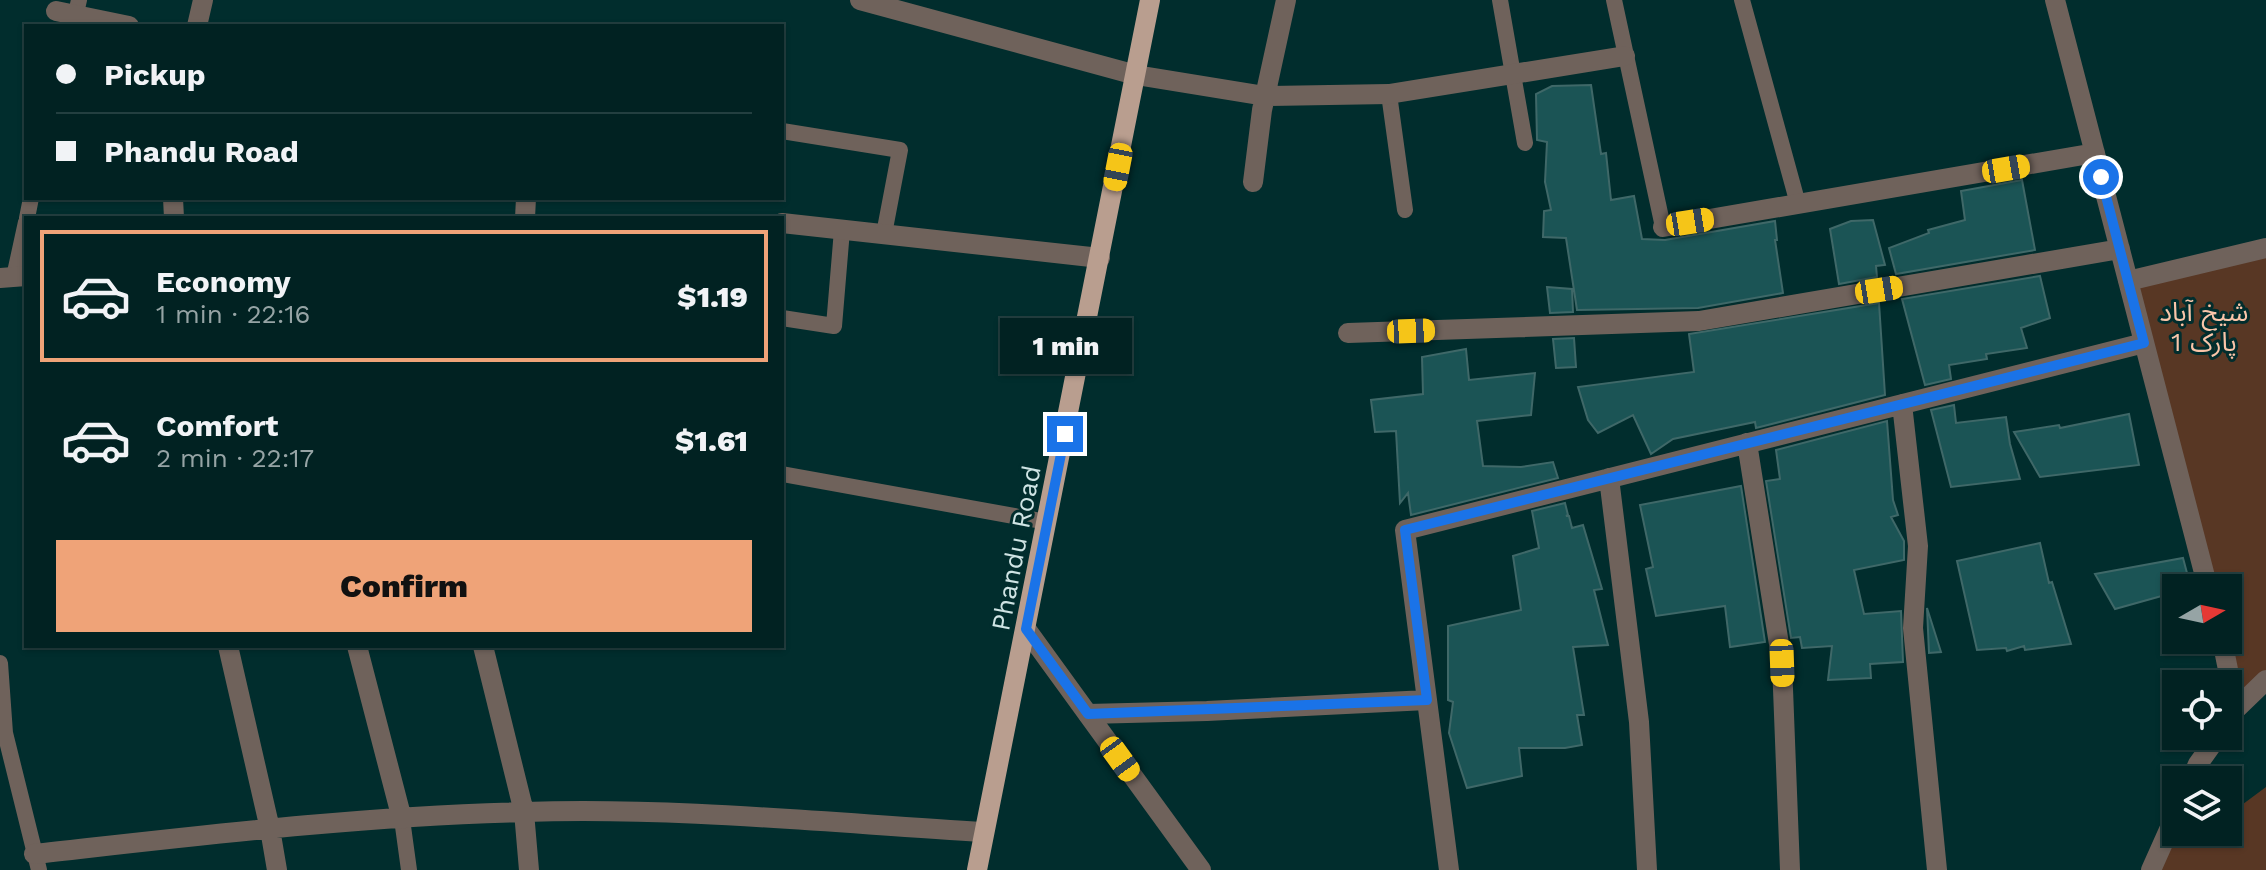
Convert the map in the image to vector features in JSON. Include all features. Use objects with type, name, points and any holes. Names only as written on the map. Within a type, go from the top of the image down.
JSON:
[{"type":"main road","name":"Phandu Road","points":[[977,870],[1150,0]]},
{"type":"street","points":[[197,24],[203,0]]},
{"type":"street","points":[[860,0],[1136,75],[1265,96],[1389,94],[1625,56]]},
{"type":"street","points":[[1253,182],[1265,96],[1286,0]]},
{"type":"street","points":[[2055,0],[2204,574]]},
{"type":"street","points":[[71,13],[120,24]]},
{"type":"street","points":[[1663,227],[2095,153]]},
{"type":"street","points":[[784,223],[1100,258]]},
{"type":"street","points":[[2128,281],[2266,248]]},
{"type":"street","points":[[1348,333],[1699,321],[2120,249]]},
{"type":"street","points":[[1449,870],[1405,530],[2144,343]]},
{"type":"street","points":[[1902,404],[1918,546],[1913,628],[1937,870]]},
{"type":"street","points":[[1747,443],[1782,663],[1790,870]]},
{"type":"street","points":[[1609,478],[1639,722],[1647,870]]},
{"type":"street","points":[[1026,629],[1201,870]]},
{"type":"street","points":[[228,648],[277,870]]},
{"type":"street","points":[[358,648],[402,819]]},
{"type":"street","points":[[483,648],[524,812],[529,870]]},
{"type":"street","points":[[2242,705],[2266,680]]},
{"type":"street","points":[[1088,714],[1427,700]]},
{"type":"street","points":[[37,862],[270,829],[524,812],[658,813],[984,832]]},
{"type":"street","points":[[2151,870],[2162,845]]},
{"type":"lane","points":[[1500,0],[1525,143]]},
{"type":"lane","points":[[1614,0],[1663,227]]},
{"type":"lane","points":[[1742,0],[1798,204]]},
{"type":"lane","points":[[1389,94],[1405,210]]},
{"type":"lane","points":[[784,131],[900,150],[884,234]]},
{"type":"lane","points":[[13,277],[24,229]]},
{"type":"lane","points":[[784,318],[834,326],[842,230]]},
{"type":"lane","points":[[784,474],[1047,522]]},
{"type":"lane","points":[[0,663],[5,733],[37,862]]},
{"type":"lane","points":[[402,819],[409,870]]},
{"type":"green space","name":"شیخ آباد پارک 1","points":[[2266,248],[2266,680],[2242,703],[2242,670],[2231,670],[2230,654],[2242,654],[2242,574],[2204,574],[2128,281]]},
{"type":"green space","points":[[2266,787],[2266,870],[2151,870],[2167,846],[2242,846],[2242,805]]},
{"type":"building","points":[[1591,85],[1601,154],[1606,153],[1611,200],[1634,196],[1642,239],[1665,240],[1775,221],[1783,293],[1698,308],[1577,310],[1566,238],[1543,237],[1544,211],[1551,210],[1545,182],[1547,142],[1537,140],[1536,94],[1552,86]]},
{"type":"building","points":[[2022,180],[2035,250],[1896,274],[1889,248],[1929,233],[1928,230],[1965,220],[1961,191]]},
{"type":"building","points":[[1873,220],[1885,265],[1876,266],[1877,277],[1839,284],[1830,229],[1851,221]]},
{"type":"building","points":[[2040,276],[2050,318],[2021,328],[2027,348],[1986,354],[1987,359],[1949,365],[1951,379],[1925,385],[1902,299]]},
{"type":"building","points":[[1547,287],[1572,289],[1573,312],[1550,313]]},
{"type":"building","points":[[1879,303],[1885,395],[1756,428],[1755,422],[1673,439],[1651,454],[1633,415],[1598,433],[1588,420],[1578,387],[1694,372],[1689,334]]},
{"type":"building","points":[[1574,338],[1576,367],[1556,368],[1553,339]]},
{"type":"building","points":[[1466,349],[1469,380],[1535,373],[1531,415],[1477,421],[1483,466],[1521,467],[1553,462],[1558,478],[1411,515],[1408,493],[1400,503],[1396,431],[1375,432],[1371,400],[1423,394],[1422,357]]},
{"type":"building","points":[[1954,405],[1956,423],[2006,417],[2020,479],[1951,487],[1931,410]]},
{"type":"building","points":[[2129,414],[2139,465],[2040,477],[2014,432],[2059,425],[2060,428]]},
{"type":"building","points":[[1887,421],[1893,500],[1898,515],[1891,517],[1904,541],[1904,560],[1854,570],[1864,614],[1901,611],[1903,662],[1870,664],[1871,678],[1828,680],[1832,646],[1802,648],[1800,637],[1791,638],[1766,481],[1780,479],[1776,450]]},
{"type":"building","points":[[1741,486],[1765,642],[1730,647],[1725,606],[1656,616],[1646,569],[1653,567],[1640,505]]},
{"type":"building","points":[[1565,503],[1566,516],[1569,516],[1572,528],[1583,525],[1602,589],[1594,590],[1608,645],[1573,647],[1584,715],[1577,715],[1582,745],[1519,748],[1522,776],[1467,788],[1449,733],[1453,702],[1448,700],[1448,626],[1521,610],[1513,556],[1539,548],[1532,511]]},
{"type":"building","points":[[2040,543],[2049,583],[2052,582],[2071,644],[2025,650],[2024,646],[2007,651],[2006,648],[1977,650],[1957,561]]},
{"type":"building","points":[[2183,558],[2187,574],[2162,574],[2162,596],[2115,609],[2095,574]]},
{"type":"building","points":[[1927,608],[1941,652],[1929,653]]},
{"type":"route","points":[[1065,434],[1026,629],[1088,714],[1427,700],[1405,530],[2144,343],[2101,177]]}]
